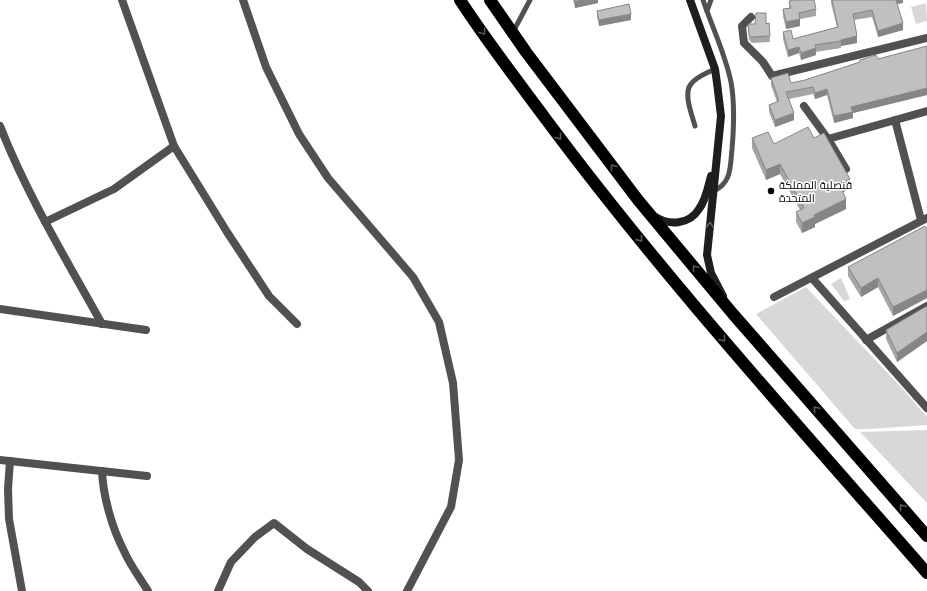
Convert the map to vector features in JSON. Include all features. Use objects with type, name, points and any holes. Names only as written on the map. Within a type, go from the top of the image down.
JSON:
[{"type":"highway","points":[[460,0],[524,90],[584,170],[641,240],[747,368],[927,573]]},
{"type":"highway","points":[[490,0],[638,200],[733,314],[927,536]]},
{"type":"street","points":[[122,0],[174,146],[227,232],[269,296],[297,324]]},
{"type":"street","points":[[243,0],[266,67],[299,134],[328,178],[413,278],[439,322],[453,383],[459,460],[452,507],[407,591]]},
{"type":"street","points":[[690,0],[715,68],[721,116],[707,246],[708,264],[713,277],[733,314]]},
{"type":"street","points":[[751,17],[742,26],[744,43],[763,62],[772,76],[927,38]]},
{"type":"street","points":[[804,106],[828,139],[846,169]]},
{"type":"street","points":[[828,139],[927,111]]},
{"type":"street","points":[[774,298],[924,219],[895,120]]},
{"type":"street","points":[[0,126],[9,150],[45,222],[102,324]]},
{"type":"street","points":[[45,222],[114,189],[174,146]]},
{"type":"street","points":[[638,200],[654,216],[664,221],[675,223],[690,218],[699,210],[702,204],[717,158]]},
{"type":"street","points":[[812,278],[927,408]]},
{"type":"street","points":[[866,340],[927,306]]},
{"type":"street","points":[[0,309],[146,330]]},
{"type":"street","points":[[0,460],[147,476]]},
{"type":"street","points":[[10,461],[8,488],[9,519],[22,591]]},
{"type":"street","points":[[102,471],[102,482],[108,509],[123,551],[148,591]]},
{"type":"street","points":[[218,591],[231,562],[255,537],[274,523],[307,549],[359,582],[368,591]]},
{"type":"lane","points":[[513,33],[530,0]]},
{"type":"lane","points":[[703,0],[727,68],[732,90],[734,113],[729,174],[724,184],[714,191]]},
{"type":"lane","points":[[707,11],[711,0]]},
{"type":"lane","points":[[695,126],[687,96],[687,90],[691,83],[715,68]]},
{"type":"shaded area","points":[[926,3],[927,21],[916,24],[911,7]]},
{"type":"shaded area","points":[[841,278],[850,299],[844,301],[831,284]]},
{"type":"shaded area","points":[[806,287],[901,387],[927,417],[927,425],[855,429],[756,314]]},
{"type":"shaded area","points":[[927,430],[927,503],[860,432]]},
{"type":"building","points":[[814,0],[816,9],[799,13],[800,19],[786,22],[783,9],[791,8],[789,1]]},
{"type":"building","points":[[832,0],[896,0],[903,23],[878,31],[872,10],[853,14],[857,36],[841,41],[815,45],[816,48],[801,53],[799,47],[788,50],[783,32],[791,30],[793,39],[838,27]]},
{"type":"building","points":[[629,4],[631,14],[599,20],[597,11]]},
{"type":"building","points":[[756,13],[766,13],[766,24],[769,23],[770,36],[752,37],[749,35],[748,24],[755,24]]},
{"type":"building","points":[[927,46],[927,88],[851,107],[853,112],[834,116],[827,89],[815,93],[813,87],[786,92],[794,113],[775,120],[769,105],[779,101],[771,78],[788,73],[791,83],[805,80],[860,62],[860,60],[876,55],[878,59]]},
{"type":"building","points":[[808,127],[814,138],[824,133],[850,179],[839,184],[846,199],[814,215],[815,217],[802,223],[796,212],[804,208],[780,164],[766,170],[752,138],[768,132],[774,144]]},
{"type":"building","points":[[925,226],[927,229],[927,290],[893,307],[878,278],[861,288],[848,267]]},
{"type":"building","points":[[927,306],[927,332],[897,353],[886,330]]},
{"type":"place","name":"قنصلية المملكة المتحدة","points":[[771,191]]}]
